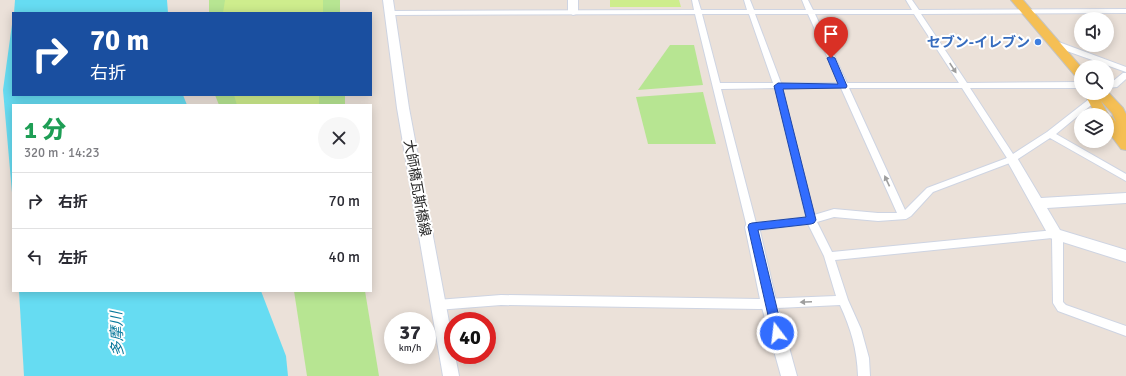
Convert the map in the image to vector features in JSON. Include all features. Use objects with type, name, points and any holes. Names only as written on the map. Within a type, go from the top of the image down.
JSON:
[{"type":"main road","points":[[1016,0],[1074,67]]},
{"type":"main road","points":[[1102,100],[1118,111],[1126,129]]},
{"type":"main road","points":[[1114,129],[1126,145]]},
{"type":"street","points":[[573,0],[573,12]]},
{"type":"street","points":[[695,0],[789,376]]},
{"type":"street","points":[[747,0],[778,86],[811,220],[829,256],[843,300],[856,329],[863,358],[864,376]]},
{"type":"street","points":[[805,0],[903,216]]},
{"type":"street","points":[[909,0],[1012,159],[1058,240],[1058,303],[1062,308],[1126,331]]},
{"type":"street","points":[[389,6],[573,12],[1126,11]]},
{"type":"street","name":"大師橋瓦斯橋線","points":[[389,6],[403,108],[437,305],[451,376]]},
{"type":"street","points":[[1053,43],[1126,70]]},
{"type":"street","points":[[1114,85],[1126,76]]},
{"type":"street","points":[[717,86],[964,84],[1074,85]]},
{"type":"street","points":[[752,227],[811,220],[834,213],[878,218],[903,216],[908,213],[930,190],[1012,159],[1050,134],[1089,100]]},
{"type":"street","points":[[1050,134],[1126,178]]},
{"type":"street","points":[[1037,203],[1126,198]]},
{"type":"street","points":[[829,256],[1055,234],[1126,256]]},
{"type":"street","points":[[437,305],[501,300],[770,304],[843,300]]},
{"type":"green space","points":[[209,0],[340,0],[340,12],[209,12]]},
{"type":"green space","points":[[225,0],[323,0],[323,12],[223,12]]},
{"type":"green space","points":[[610,0],[679,0],[681,7],[610,7]]},
{"type":"green space","points":[[670,45],[694,45],[703,85],[638,90]]},
{"type":"green space","points":[[703,92],[716,144],[648,144],[636,97]]},
{"type":"green space","points":[[215,96],[345,96],[345,104],[219,104]]},
{"type":"green space","points":[[234,96],[319,96],[319,104],[237,104]]},
{"type":"green space","points":[[294,292],[365,292],[379,376],[307,376]]},
{"type":"water","points":[[15,0],[167,0],[168,12],[14,12]]},
{"type":"water","points":[[12,24],[12,96],[183,96],[187,104],[12,104],[12,193],[3,90]]},
{"type":"water","name":"多摩川","points":[[19,292],[261,292],[286,356],[288,376],[24,376]]},
{"type":"place","name":"セブン-イレブン","points":[[1038,42]]},
{"type":"route","points":[[777,333],[752,227],[811,220],[778,86],[843,86],[831,58]]}]
